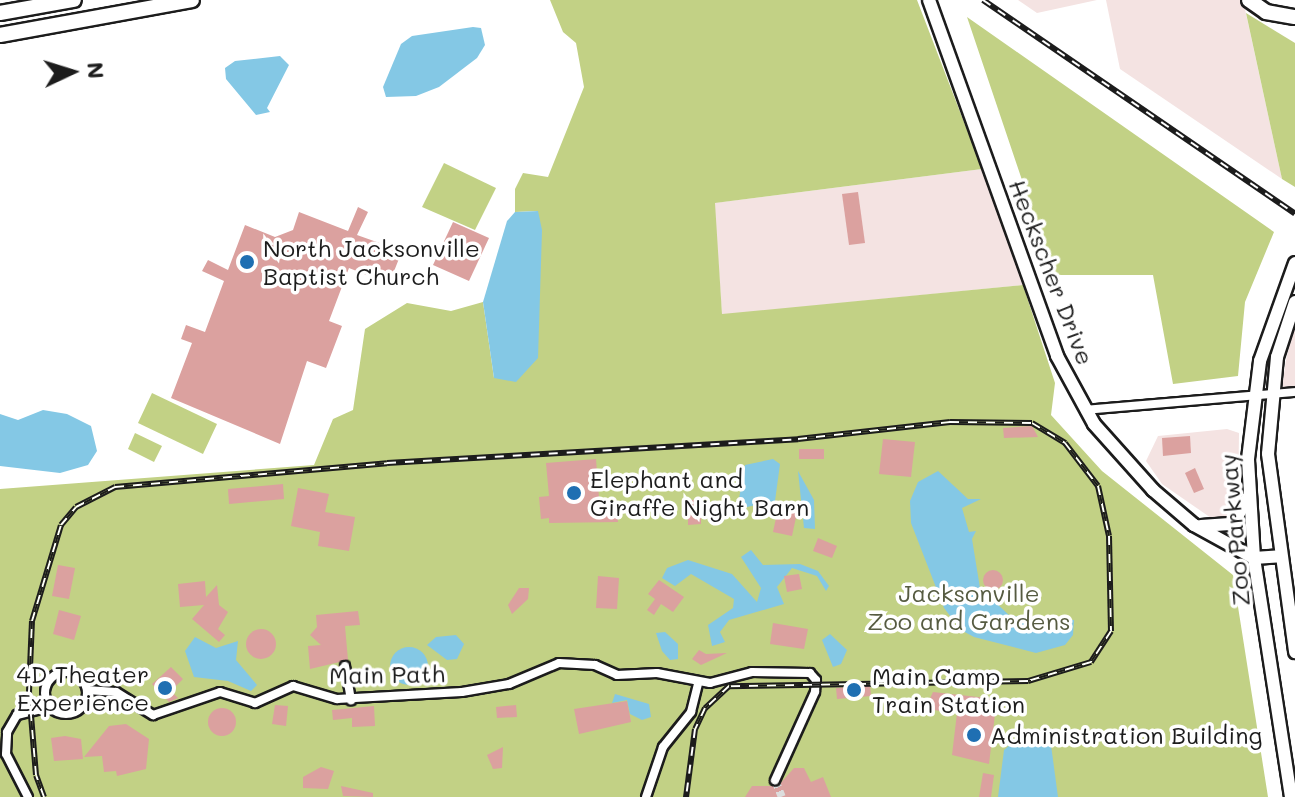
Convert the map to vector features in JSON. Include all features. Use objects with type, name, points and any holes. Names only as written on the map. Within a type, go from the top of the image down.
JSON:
[{"type":"main road","points":[[0,13],[74,0]]},
{"type":"main road","name":"Heckscher Drive","points":[[929,0],[1057,356],[1085,410],[1128,464],[1194,525],[1254,558]]},
{"type":"main road","points":[[1249,0],[1266,12],[1295,17]]},
{"type":"main road","points":[[0,35],[158,3],[184,1]]},
{"type":"main road","name":"Zoo Parkway","points":[[1291,797],[1254,558],[1249,492],[1253,395],[1269,328],[1295,263]]},
{"type":"main road","name":"Zoo Parkway","points":[[1295,302],[1272,394],[1269,483],[1295,652]]},
{"type":"main road","points":[[1194,525],[1210,528],[1233,524],[1249,492]]},
{"type":"main road","points":[[1254,558],[1280,556]]},
{"type":"street","points":[[1085,410],[1295,392]]},
{"type":"street","points":[[1280,556],[1295,554]]},
{"type":"street","name":"Main Path","points":[[50,707],[45,687],[60,672],[80,677],[87,690],[116,692],[153,715],[220,692],[255,703],[293,686],[351,700],[509,684],[559,663],[577,662],[617,675],[657,673],[698,683],[752,672],[815,676],[815,692],[775,780]]},
{"type":"street","points":[[345,666],[351,700]]},
{"type":"street","points":[[646,797],[663,747],[691,712],[698,683]]},
{"type":"street","points":[[28,797],[6,754],[7,732],[17,715],[50,707],[74,712],[87,690]]},
{"type":"shaded area","points":[[1018,0],[1097,0],[1037,13]]},
{"type":"shaded area","points":[[1106,0],[1243,0],[1282,179],[1120,69]]},
{"type":"shaded area","points":[[982,169],[1023,285],[722,315],[714,203]]},
{"type":"shaded area","points":[[1295,323],[1295,386],[1282,387],[1286,360]]},
{"type":"shaded area","points":[[1227,429],[1239,433],[1238,505],[1227,517],[1214,520],[1162,484],[1146,461],[1158,436]]},
{"type":"green space","name":"Jacksonville Zoo and Gardens","points":[[550,0],[917,0],[982,169],[715,203],[722,314],[1023,285],[1055,383],[1051,415],[1102,471],[1233,575],[1268,797],[0,797],[0,489],[314,465],[333,419],[353,410],[365,329],[407,303],[451,311],[483,302],[494,378],[537,211],[515,212],[515,189],[523,173],[548,177],[584,87],[576,43],[563,32]]},
{"type":"green space","points":[[1246,13],[1295,43],[1295,187],[1282,179]]},
{"type":"green space","points":[[967,17],[1274,232],[1245,302],[1238,376],[1173,384],[1153,275],[1054,275]]},
{"type":"green space","points":[[444,163],[496,188],[475,230],[422,207]]},
{"type":"green space","points":[[152,393],[217,424],[203,454],[138,423]]},
{"type":"green space","points":[[135,433],[162,446],[154,462],[128,449]]},
{"type":"water","points":[[481,28],[485,45],[477,58],[439,87],[416,96],[386,97],[383,87],[401,44],[412,36]]},
{"type":"water","points":[[280,56],[289,65],[267,108],[270,112],[256,115],[226,79],[225,68],[235,61]]},
{"type":"water","points":[[538,211],[542,230],[538,358],[516,382],[494,378],[483,302],[507,221],[515,212]]},
{"type":"water","points":[[43,410],[67,414],[91,426],[97,451],[88,465],[60,473],[0,466],[0,414],[18,420]]},
{"type":"water","points":[[773,459],[780,464],[775,501],[747,507],[739,499],[745,465]]},
{"type":"water","points":[[798,471],[814,500],[815,529],[804,528]]},
{"type":"water","points":[[938,471],[968,499],[981,499],[962,508],[969,532],[976,531],[972,539],[980,588],[1010,616],[1074,620],[1073,635],[1065,645],[1036,653],[974,637],[961,630],[944,608],[911,523],[910,501],[918,482]]},
{"type":"water","points":[[751,550],[763,565],[800,564],[818,571],[829,586],[826,591],[817,576],[792,568],[777,587],[784,604],[729,620],[720,632],[725,642],[712,646],[708,625],[733,608],[734,599],[691,574],[675,586],[662,578],[667,568],[688,560],[732,574],[757,602],[761,588],[741,557]]},
{"type":"water","points":[[665,632],[678,644],[678,659],[670,660],[662,651],[656,633]]},
{"type":"water","points":[[830,634],[847,650],[841,664],[833,667],[822,640]]},
{"type":"water","points":[[456,635],[464,644],[457,659],[447,660],[427,645],[436,637]]},
{"type":"water","points":[[195,637],[216,648],[238,641],[236,660],[257,685],[251,691],[228,681],[194,677],[185,651]]},
{"type":"water","points":[[409,647],[422,653],[428,666],[422,679],[409,685],[396,679],[390,666],[396,653]]},
{"type":"water","points":[[615,694],[649,704],[651,717],[642,720],[630,714],[627,700],[612,703]]},
{"type":"water","points":[[1018,738],[1051,745],[1058,797],[998,797],[1004,750]]},
{"type":"building","points":[[858,192],[865,243],[849,245],[842,194]]},
{"type":"building","points":[[358,207],[368,212],[357,235],[402,251],[389,284],[349,268],[329,321],[342,326],[326,368],[307,361],[280,444],[171,398],[192,343],[181,339],[186,325],[205,332],[224,281],[202,271],[208,260],[228,270],[245,225],[275,237],[293,230],[299,212],[348,231]]},
{"type":"building","points":[[453,222],[489,238],[469,281],[433,265]]},
{"type":"building","points":[[1032,426],[1038,437],[1004,438],[1003,428]]},
{"type":"building","points":[[1190,436],[1191,453],[1163,456],[1162,438]]},
{"type":"building","points":[[883,439],[915,442],[911,477],[879,474]]},
{"type":"building","points":[[799,449],[824,449],[824,459],[799,459]]},
{"type":"building","name":"Elephant and Giraffe Night Barn","points":[[596,459],[600,510],[617,509],[618,522],[549,523],[549,518],[541,519],[539,497],[549,496],[546,463]]},
{"type":"building","points":[[1195,468],[1204,489],[1194,493],[1185,473]]},
{"type":"building","points":[[283,484],[284,499],[229,504],[228,489]]},
{"type":"building","points":[[298,488],[329,494],[325,512],[355,517],[349,551],[318,546],[320,532],[291,526]]},
{"type":"building","points":[[688,500],[701,500],[701,524],[688,525]]},
{"type":"building","points":[[779,504],[798,508],[792,536],[773,532]]},
{"type":"building","points":[[818,538],[837,546],[832,558],[813,551]]},
{"type":"building","points":[[58,565],[75,568],[69,599],[52,596]]},
{"type":"building","points":[[993,570],[1000,573],[1003,580],[1000,587],[993,590],[986,587],[983,580],[986,573]]},
{"type":"building","points":[[799,574],[802,589],[787,592],[784,576]]},
{"type":"building","points":[[598,576],[619,578],[617,609],[596,608]]},
{"type":"building","points":[[659,580],[684,597],[673,612],[661,604],[654,615],[647,610],[655,599],[648,594]]},
{"type":"building","points":[[205,581],[206,597],[217,585],[219,605],[228,612],[218,629],[225,635],[219,642],[192,619],[204,605],[180,607],[178,584]]},
{"type":"building","points":[[519,588],[529,588],[528,599],[512,614],[508,605]]},
{"type":"building","points":[[59,610],[81,616],[74,640],[53,634]]},
{"type":"building","points":[[358,611],[360,625],[345,626],[348,660],[310,669],[308,646],[321,645],[310,635],[317,627],[316,615]]},
{"type":"building","points":[[773,623],[808,629],[804,649],[770,644]]},
{"type":"building","points":[[261,629],[267,630],[275,638],[275,650],[267,658],[261,659],[255,658],[247,650],[246,644],[247,638],[255,630]]},
{"type":"building","points":[[699,650],[706,654],[727,653],[701,665],[692,659]]},
{"type":"building","name":"4D Theater Experience","points":[[171,667],[183,679],[171,691],[178,698],[169,702],[152,684]]},
{"type":"building","name":"Main Camp Train Station","points":[[870,685],[871,696],[837,699],[836,688]]},
{"type":"building","name":"Administration Building","points":[[933,692],[1005,700],[1003,715],[995,714],[989,764],[952,755],[957,713],[925,709]]},
{"type":"building","points":[[627,701],[631,722],[579,734],[574,709]]},
{"type":"building","points":[[275,705],[288,706],[286,726],[272,724]]},
{"type":"building","points":[[516,705],[517,717],[497,718],[496,707]]},
{"type":"building","points":[[374,706],[375,726],[352,727],[352,718],[333,720],[332,710]]},
{"type":"building","points":[[222,708],[232,712],[236,722],[232,732],[222,736],[212,732],[208,722],[212,712]]},
{"type":"building","points":[[126,724],[149,739],[146,769],[117,776],[116,771],[104,772],[102,756],[84,757],[109,726]]},
{"type":"building","points":[[65,736],[81,739],[83,759],[54,761],[51,738]]},
{"type":"building","points":[[503,747],[502,768],[493,769],[487,755]]},
{"type":"building","points":[[321,767],[334,771],[328,789],[303,788],[303,777]]},
{"type":"building","points":[[794,768],[804,768],[811,782],[823,777],[831,797],[745,797],[752,786],[778,786]]},
{"type":"building","points":[[983,773],[994,775],[991,797],[979,797]]},
{"type":"building","points":[[341,786],[373,793],[373,797],[343,796]]},
{"type":"tunnel","points":[[775,780],[782,797]]},
{"type":"railway","points":[[983,0],[1295,214]]},
{"type":"railway","points":[[44,797],[36,775],[29,692],[32,621],[61,525],[76,507],[115,487],[387,463],[798,439],[950,422],[1032,423],[1065,443],[1098,486],[1109,536],[1111,631],[1091,662],[1028,681],[729,686],[705,708],[695,729],[686,797]]},
{"type":"place","name":"North Jacksonville Baptist Church","points":[[247,262]]},
{"type":"place","name":"Elephant and Giraffe Night Barn","points":[[574,493]]},
{"type":"place","name":"4D Theater Experience","points":[[165,688]]},
{"type":"place","name":"Main Camp Train Station","points":[[854,690]]},
{"type":"place","name":"Administration Building","points":[[974,735]]}]
